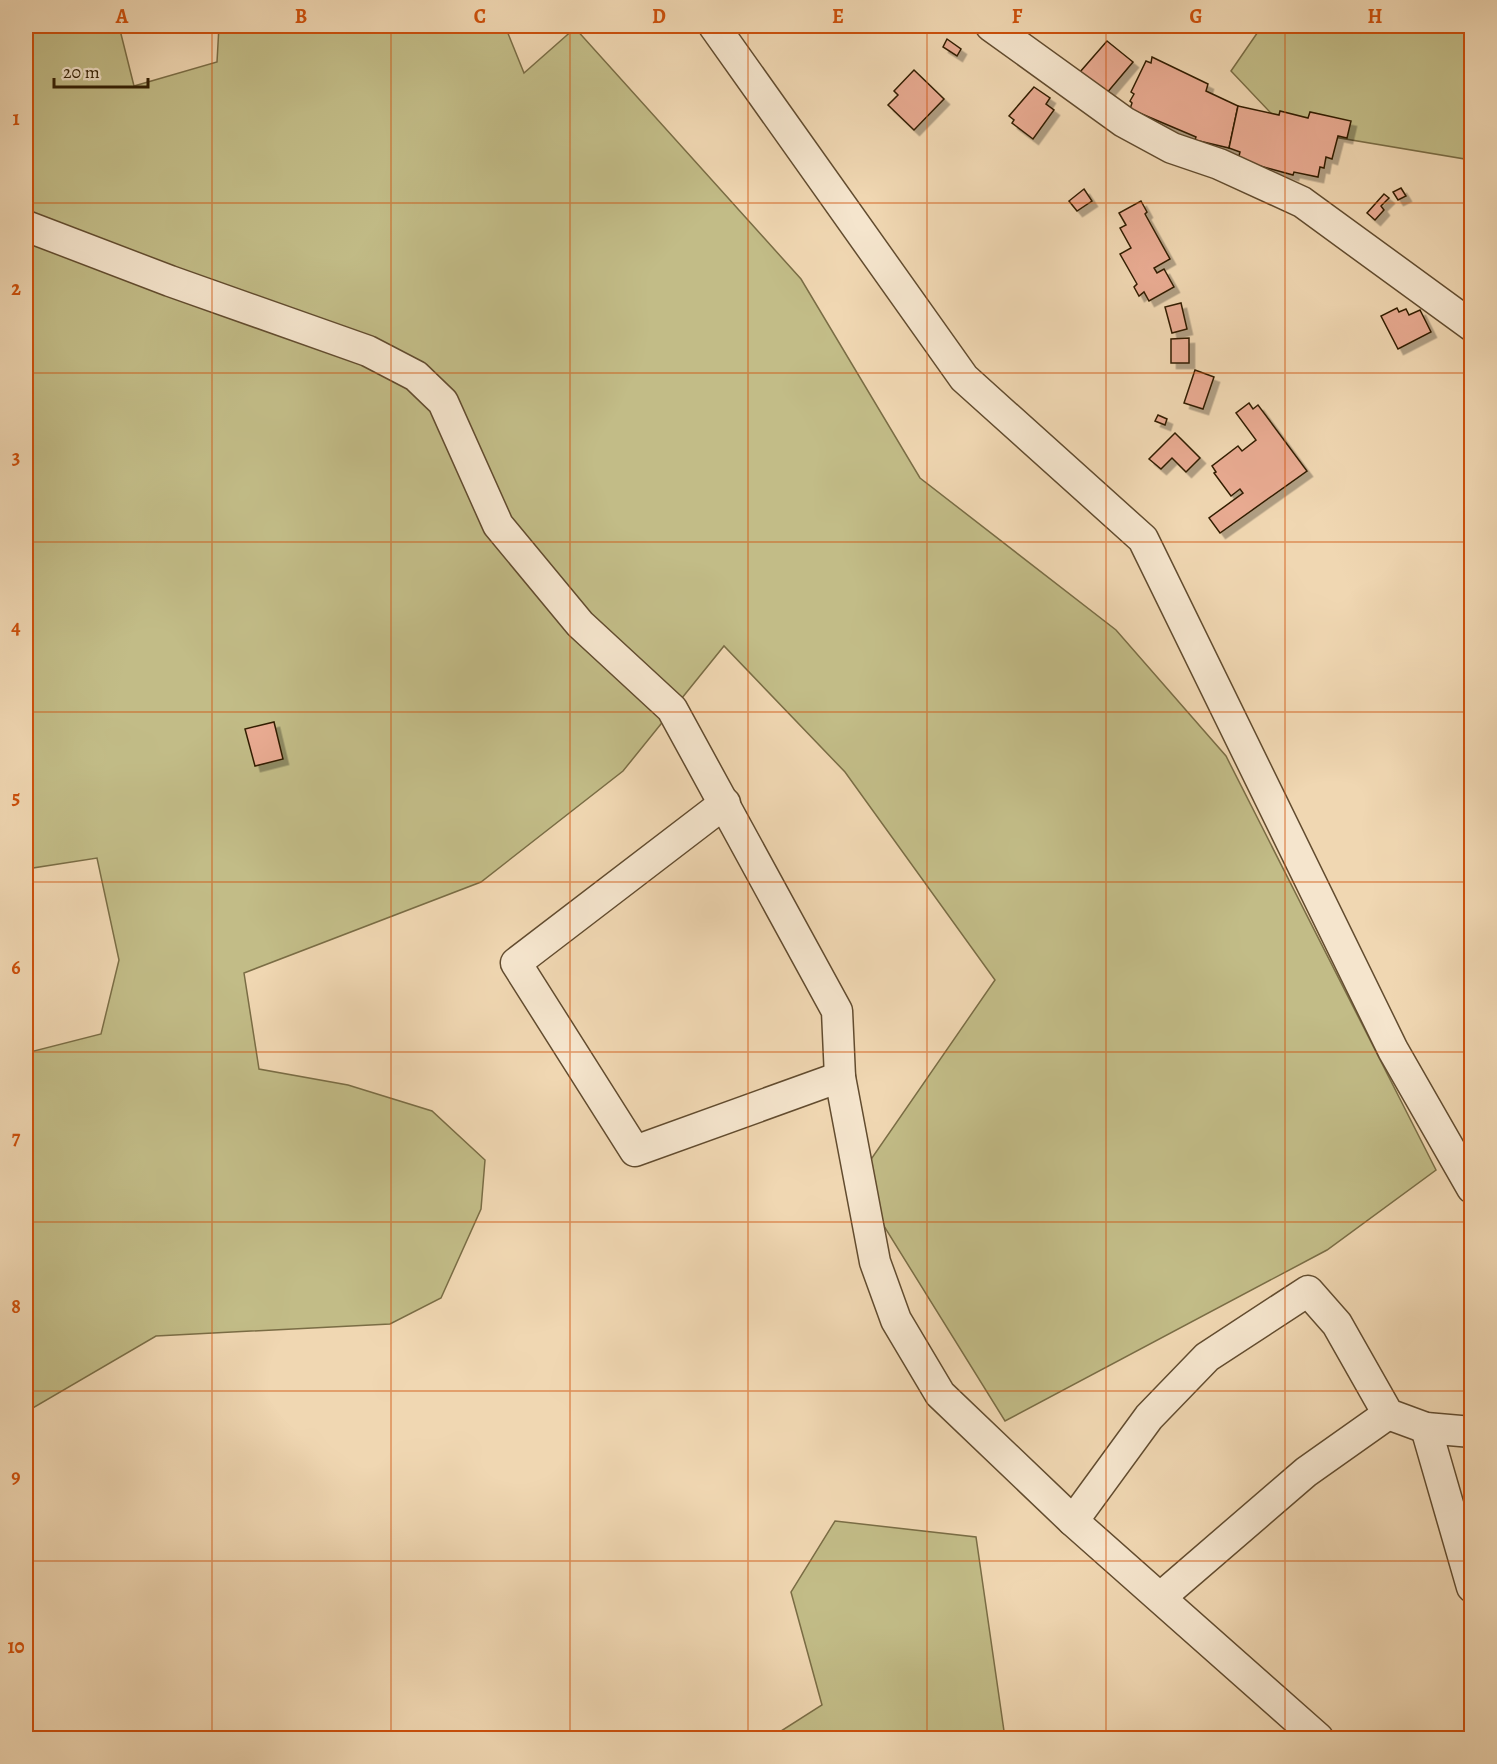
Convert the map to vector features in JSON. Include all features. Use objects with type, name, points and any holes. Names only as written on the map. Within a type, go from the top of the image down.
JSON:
[{"type":"street","points":[[714,26],[964,378],[1143,539],[1394,1050],[1472,1188]]},
{"type":"street","points":[[991,26],[1124,122],[1172,148],[1219,164],[1302,202],[1458,304],[1472,326]]},
{"type":"street","points":[[26,226],[170,281],[368,351],[416,376],[443,402],[498,525],[580,624],[672,709],[837,1011],[840,1077],[875,1262],[896,1320],[940,1394],[1073,1521],[1318,1738]]},
{"type":"street","points":[[724,803],[516,963],[635,1151],[840,1077]]},
{"type":"street","points":[[1073,1521],[1149,1417],[1207,1357],[1308,1291],[1337,1324],[1388,1414],[1426,1428],[1472,1432]]},
{"type":"street","points":[[1161,1597],[1306,1472],[1388,1414]]},
{"type":"street","points":[[1426,1428],[1467,1556],[1472,1587]]},
{"type":"shaded area","points":[[26,26],[119,26],[134,86],[217,62],[219,26],[505,26],[524,73],[575,28],[801,279],[920,478],[1116,630],[1226,756],[1436,1170],[1327,1250],[1005,1421],[856,1181],[995,980],[845,772],[724,646],[623,771],[481,882],[244,973],[259,1069],[348,1085],[432,1111],[485,1160],[481,1209],[441,1298],[390,1324],[156,1336],[26,1412],[26,1053],[101,1034],[119,960],[97,858],[26,869]]},
{"type":"shaded area","points":[[1262,26],[1471,26],[1471,160],[1286,129],[1231,71]]},
{"type":"shaded area","points":[[835,1521],[976,1537],[1005,1738],[770,1738],[822,1705],[791,1592]]},
{"type":"building","points":[[947,39],[961,49],[957,56],[943,47]]},
{"type":"building","points":[[1107,41],[1133,62],[1106,94],[1080,72]]},
{"type":"building","points":[[1152,57],[1208,84],[1206,91],[1238,106],[1229,148],[1195,140],[1196,137],[1130,109],[1132,103],[1130,101],[1134,94],[1131,92],[1146,61],[1151,63]]},
{"type":"building","points":[[914,70],[944,99],[914,130],[888,105],[898,95],[894,91]]},
{"type":"building","points":[[1034,87],[1050,98],[1046,104],[1054,110],[1033,139],[1012,123],[1014,120],[1009,116]]},
{"type":"building","points":[[1238,106],[1279,115],[1280,111],[1308,118],[1310,112],[1351,121],[1347,138],[1338,136],[1332,159],[1326,157],[1324,168],[1320,167],[1318,177],[1294,172],[1293,175],[1238,160],[1240,152],[1229,148]]},
{"type":"building","points":[[1401,188],[1406,196],[1398,200],[1393,192]]},
{"type":"building","points":[[1084,189],[1092,201],[1077,211],[1069,201]]},
{"type":"building","points":[[1384,194],[1389,198],[1381,206],[1384,210],[1375,220],[1367,213]]},
{"type":"building","points":[[1141,201],[1147,212],[1145,214],[1170,259],[1154,268],[1157,273],[1164,269],[1174,287],[1149,301],[1144,292],[1139,296],[1134,287],[1137,284],[1120,254],[1131,248],[1120,228],[1126,225],[1119,213]]},
{"type":"building","points":[[1181,303],[1187,329],[1172,333],[1165,307]]},
{"type":"building","points":[[1397,308],[1399,312],[1406,309],[1409,315],[1420,310],[1431,332],[1398,349],[1381,316]]},
{"type":"building","points":[[1189,338],[1189,363],[1171,363],[1171,339]]},
{"type":"building","points":[[1195,370],[1214,377],[1203,409],[1184,403]]},
{"type":"building","points":[[1249,403],[1253,409],[1258,405],[1307,471],[1220,533],[1209,518],[1243,493],[1240,489],[1231,496],[1214,473],[1216,472],[1212,466],[1238,446],[1242,451],[1256,440],[1236,413]]},
{"type":"building","points":[[1158,415],[1167,419],[1165,425],[1155,421]]},
{"type":"building","points":[[1175,433],[1200,458],[1186,472],[1172,458],[1161,469],[1149,459]]},
{"type":"building","points":[[274,722],[283,759],[255,766],[245,729]]}]
